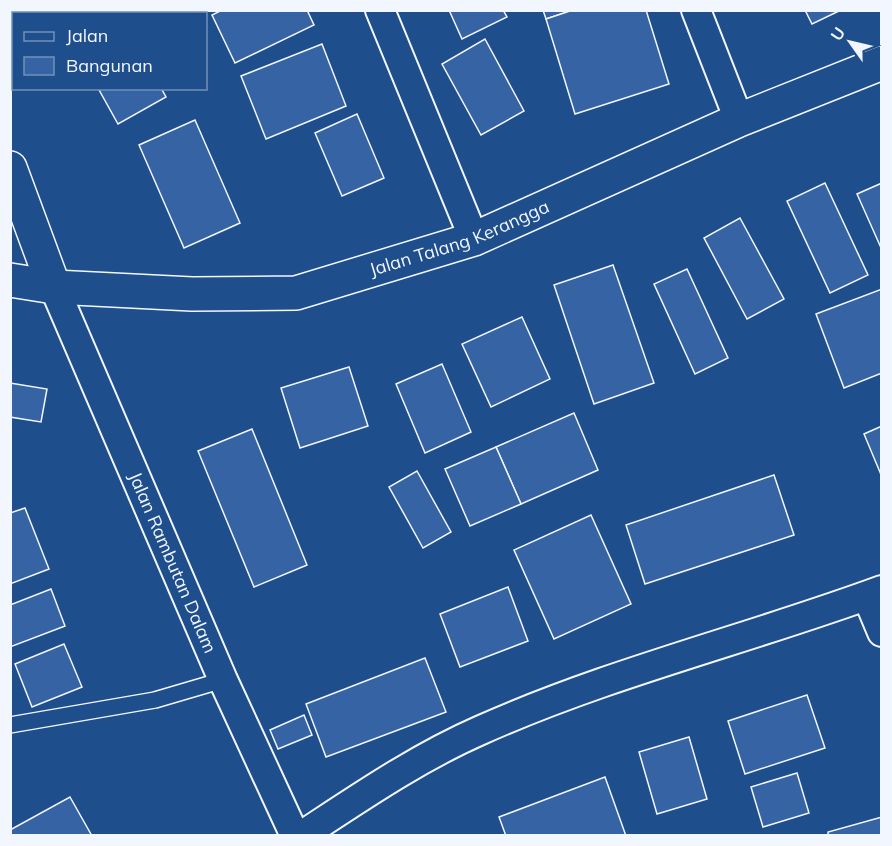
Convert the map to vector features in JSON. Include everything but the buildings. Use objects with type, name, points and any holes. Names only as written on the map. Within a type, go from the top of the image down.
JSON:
[{"type":"street","points":[[380,10],[474,239]]},
{"type":"street","points":[[696,10],[739,120]]},
{"type":"street","name":"Jalan Talang Kerangga","points":[[10,280],[54,287],[192,294],[296,293],[474,239],[739,120],[882,63]]},
{"type":"street","points":[[10,168],[54,287]]},
{"type":"street","name":"Jalan Rambutan Dalam","points":[[54,287],[223,680],[295,836]]},
{"type":"street","points":[[301,836],[398,772],[481,730],[597,683],[874,593],[882,632]]},
{"type":"lane","points":[[10,725],[155,700],[223,680]]}]
